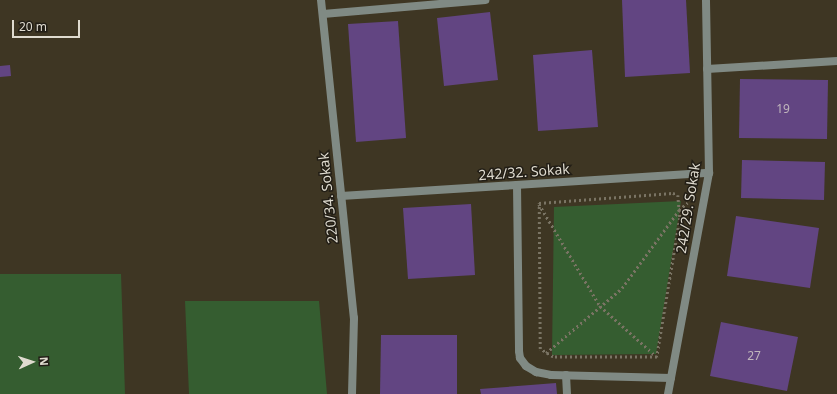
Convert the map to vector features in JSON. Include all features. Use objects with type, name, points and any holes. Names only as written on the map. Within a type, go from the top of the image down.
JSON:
[{"type":"street","name":"220/34. Sokak","points":[[321,0],[354,318],[352,394]]},
{"type":"street","points":[[323,14],[485,0]]},
{"type":"street","name":"242/29. Sokak","points":[[668,394],[709,173],[706,0]]},
{"type":"street","points":[[707,69],[837,61]]},
{"type":"street","name":"242/32. Sokak","points":[[341,196],[709,173]]},
{"type":"street","points":[[517,185],[520,358],[526,366],[536,372],[566,375],[671,378]]},
{"type":"street","points":[[566,375],[567,394]]},
{"type":"path","points":[[539,203],[673,193],[678,195],[680,218],[657,357]]},
{"type":"path","points":[[539,203],[600,306],[657,357]]},
{"type":"path","points":[[539,203],[540,349],[554,357],[657,357]]},
{"type":"path","points":[[546,353],[622,288],[679,210]]},
{"type":"green space","points":[[681,201],[656,354],[552,355],[554,207]]},
{"type":"green space","points":[[0,274],[121,274],[125,394],[0,394]]},
{"type":"green space","points":[[185,301],[319,301],[327,394],[189,394]]},
{"type":"building","points":[[622,0],[686,0],[690,73],[625,77]]},
{"type":"building","points":[[490,12],[498,80],[444,86],[437,18]]},
{"type":"building","points":[[398,21],[406,138],[356,142],[348,24]]},
{"type":"building","points":[[592,50],[598,127],[538,131],[533,55]]},
{"type":"building","points":[[10,65],[11,76],[0,77],[0,66]]},
{"type":"building","points":[[740,79],[828,80],[827,139],[739,138]]},
{"type":"building","points":[[742,160],[825,162],[824,200],[741,198]]},
{"type":"building","points":[[471,204],[475,275],[408,279],[403,208]]},
{"type":"building","points":[[736,216],[819,228],[810,288],[727,276]]},
{"type":"building","points":[[721,322],[798,337],[787,391],[710,376]]},
{"type":"building","points":[[381,335],[457,335],[457,394],[380,394]]},
{"type":"building","points":[[556,383],[557,394],[481,394],[480,389]]}]
